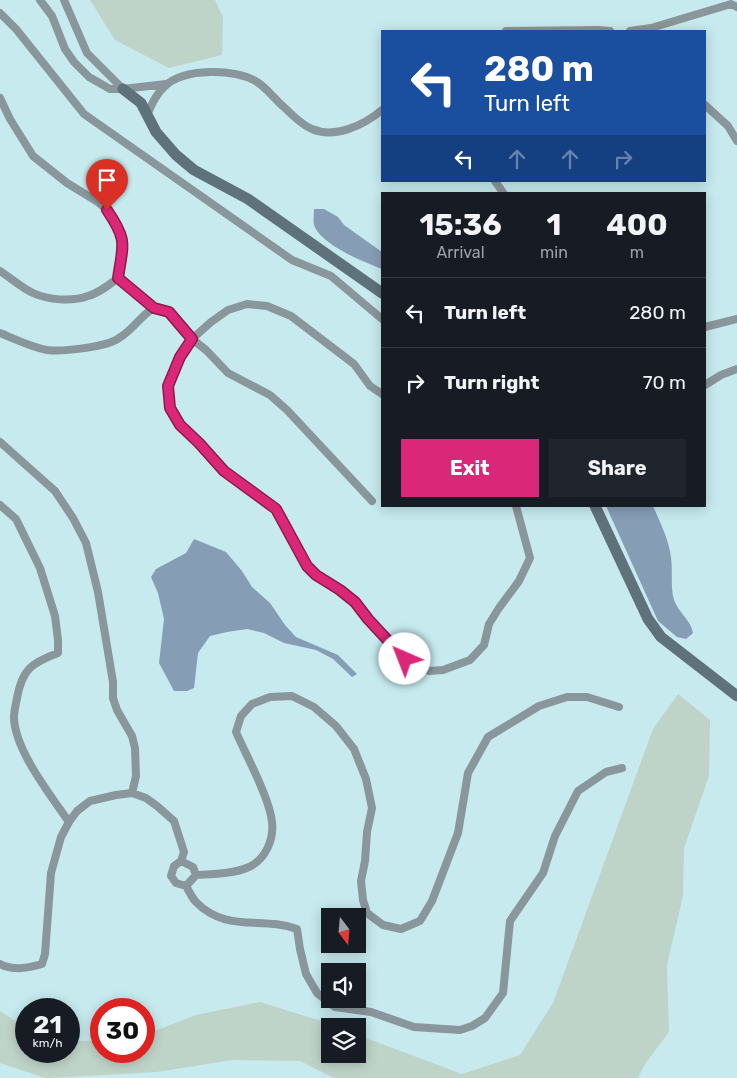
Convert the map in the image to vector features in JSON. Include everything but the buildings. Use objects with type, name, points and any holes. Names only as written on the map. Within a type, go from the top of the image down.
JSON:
[{"type":"street","points":[[40,0],[52,16],[65,49],[74,62],[89,77],[110,89],[166,84],[191,73],[226,72],[248,77],[259,83],[284,108],[310,128],[326,133],[346,131],[373,118],[381,111]]},
{"type":"street","points":[[64,0],[87,53],[123,89],[141,103],[156,132],[176,154],[194,170],[248,199],[381,292]]},
{"type":"street","points":[[637,30],[670,23],[731,4],[737,7]]},
{"type":"street","points":[[0,13],[16,29],[84,114],[292,260],[330,276],[381,318]]},
{"type":"street","points":[[670,23],[672,30]]},
{"type":"street","points":[[147,115],[155,96],[166,84]]},
{"type":"street","points":[[0,98],[10,119],[33,156],[66,182],[98,202],[107,210],[117,225],[124,241],[118,278],[104,289],[86,297],[51,298],[33,293],[0,272]]},
{"type":"street","points":[[706,106],[728,126],[737,141]]},
{"type":"street","points":[[118,278],[154,308],[169,312],[192,339],[206,350],[228,373],[270,395],[287,410],[372,501]]},
{"type":"street","points":[[381,393],[370,386],[354,364],[291,316],[267,306],[247,304],[228,310],[192,339],[180,357],[168,386],[170,408],[180,425],[224,471],[276,509],[307,566],[316,575],[355,602],[405,659],[429,671],[443,670],[470,660],[484,645],[489,624],[519,582],[530,558],[516,507]]},
{"type":"street","points":[[0,333],[48,350],[90,348],[118,339],[154,308]]},
{"type":"street","points":[[706,327],[737,319]]},
{"type":"street","points":[[706,384],[737,369]]},
{"type":"street","points":[[0,442],[55,491],[74,518],[86,543],[98,592],[113,682],[113,698],[117,710],[132,736],[135,748],[136,776],[132,793]]},
{"type":"street","points":[[0,505],[16,519],[40,568],[54,616],[58,640],[58,653],[31,666],[20,681],[14,718],[20,741],[34,771],[69,822]]},
{"type":"street","points":[[595,507],[648,619],[661,637],[737,696]]},
{"type":"street","points":[[186,886],[196,875],[231,872],[250,866],[265,854],[273,836],[272,820],[265,797],[236,732],[241,716],[252,704],[270,697],[292,696],[314,707],[336,726],[354,749],[366,780],[372,808],[361,881],[363,900],[367,913],[383,925],[401,929],[420,921],[432,900],[458,833],[468,773],[488,737],[539,706],[567,697],[587,698],[619,707]]},
{"type":"street","points":[[0,964],[8,968],[27,968],[42,964],[45,954],[50,873],[69,822],[77,811],[90,801],[132,793],[146,798],[174,821],[184,852],[182,861],[174,866],[171,876],[176,883],[186,886],[196,902],[215,916],[229,922],[284,924],[298,929],[300,949],[306,974],[317,993],[335,1007],[371,1012],[414,1027],[460,1030],[472,1026],[485,1018],[502,993],[510,921],[543,873],[555,836],[578,791],[606,772],[622,768]]},
{"type":"street","points":[[182,861],[193,867],[196,875]]},
{"type":"green space","points":[[90,0],[215,0],[223,17],[222,55],[169,68],[115,40]]},
{"type":"green space","points":[[678,694],[710,720],[709,776],[684,848],[683,896],[667,965],[669,1032],[645,1064],[638,1078],[334,1078],[300,1061],[232,1060],[157,1072],[45,1078],[0,1063],[0,1011],[15,1020],[15,1063],[80,1063],[80,1041],[90,1041],[90,1063],[155,1063],[155,1031],[196,1015],[260,1002],[321,1021],[321,1063],[366,1063],[366,1038],[462,1074],[520,1055],[553,1003],[653,729]]},
{"type":"water","points":[[314,209],[324,209],[338,217],[344,225],[381,251],[381,269],[334,246],[318,232],[314,225]]},
{"type":"water","points":[[606,507],[653,507],[670,551],[674,600],[690,624],[693,633],[686,639],[677,637],[658,621]]},
{"type":"water","points":[[194,539],[226,552],[242,571],[252,587],[270,603],[296,637],[338,655],[357,674],[352,677],[333,659],[316,650],[284,643],[264,633],[247,629],[210,636],[198,653],[194,688],[187,691],[174,691],[159,663],[164,619],[158,593],[151,577],[156,569],[186,553]]},
{"type":"route","points":[[107,210],[117,225],[124,241],[118,278],[143,301],[154,308],[169,312],[192,339],[180,357],[168,386],[170,408],[180,425],[224,471],[276,509],[307,566],[316,575],[355,602],[405,659]]}]
